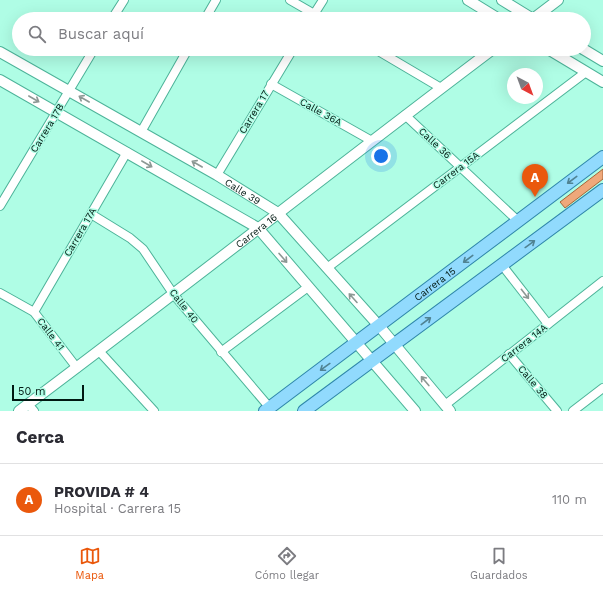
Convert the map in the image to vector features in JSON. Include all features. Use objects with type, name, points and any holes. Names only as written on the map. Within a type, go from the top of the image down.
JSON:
[{"type":"main road","name":"Carrera 15","points":[[268,409],[380,327],[603,156]]},
{"type":"main road","points":[[304,411],[601,194]]},
{"type":"street","points":[[116,12],[124,0]]},
{"type":"street","points":[[209,12],[216,0]]},
{"type":"street","points":[[290,0],[307,12]]},
{"type":"street","points":[[316,12],[323,0]]},
{"type":"street","points":[[468,0],[488,12]]},
{"type":"street","points":[[502,0],[522,12]]},
{"type":"street","points":[[542,12],[558,0]]},
{"type":"street","name":"Calle 39","points":[[0,52],[217,175],[278,213],[380,327],[448,408]]},
{"type":"street","points":[[591,54],[603,61]]},
{"type":"street","name":"Carrera 17B","points":[[0,206],[90,56]]},
{"type":"street","points":[[141,132],[184,56]]},
{"type":"street","name":"Carrera 17","points":[[217,175],[289,56]]},
{"type":"street","points":[[386,56],[441,88]]},
{"type":"street","name":"Carrera 16","points":[[19,411],[31,408],[76,368],[174,295],[372,140],[484,56]]},
{"type":"street","points":[[560,56],[603,82]]},
{"type":"street","name":"Carrera 15A","points":[[327,268],[586,72]]},
{"type":"street","points":[[0,80],[258,228],[414,411]]},
{"type":"street","name":"Calle 36A","points":[[271,84],[372,140]]},
{"type":"street","name":"Calle 36","points":[[405,115],[518,221]]},
{"type":"street","name":"Carrera 17A","points":[[34,312],[127,152]]},
{"type":"street","name":"Calle 40","points":[[91,214],[130,238],[143,249],[174,295],[268,409]]},
{"type":"street","points":[[502,265],[548,324]]},
{"type":"street","name":"Carrera 14A","points":[[448,408],[509,354],[601,285]]},
{"type":"street","points":[[222,352],[308,287]]},
{"type":"street","name":"Calle 41","points":[[0,293],[34,312],[76,368]]},
{"type":"street","points":[[99,351],[154,411]]},
{"type":"street","name":"Calle 38","points":[[509,354],[556,411]]},
{"type":"street","points":[[573,411],[603,388]]},
{"type":"building","points":[[603,169],[603,179],[565,208],[560,202]]},
{"type":"place","name":"PROVIDA # 4","points":[[535,197]]}]
